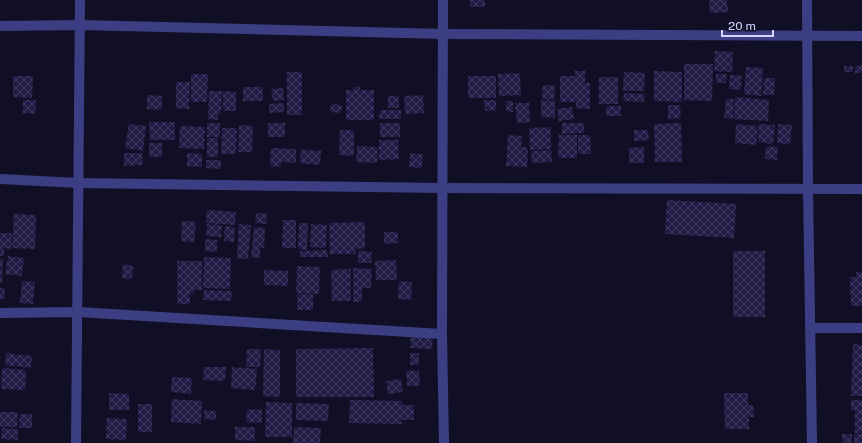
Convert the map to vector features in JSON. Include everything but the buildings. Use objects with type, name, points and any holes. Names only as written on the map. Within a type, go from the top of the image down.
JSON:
[{"type":"street","points":[[76,443],[80,0]]},
{"type":"street","points":[[443,0],[442,334],[444,443]]},
{"type":"street","points":[[808,0],[808,188],[812,443]]},
{"type":"street","points":[[0,26],[80,25],[444,34],[862,36]]},
{"type":"street","points":[[0,179],[79,183],[443,188],[862,189]]},
{"type":"street","points":[[0,313],[78,312],[442,334]]},
{"type":"street","points":[[810,328],[862,328]]}]
